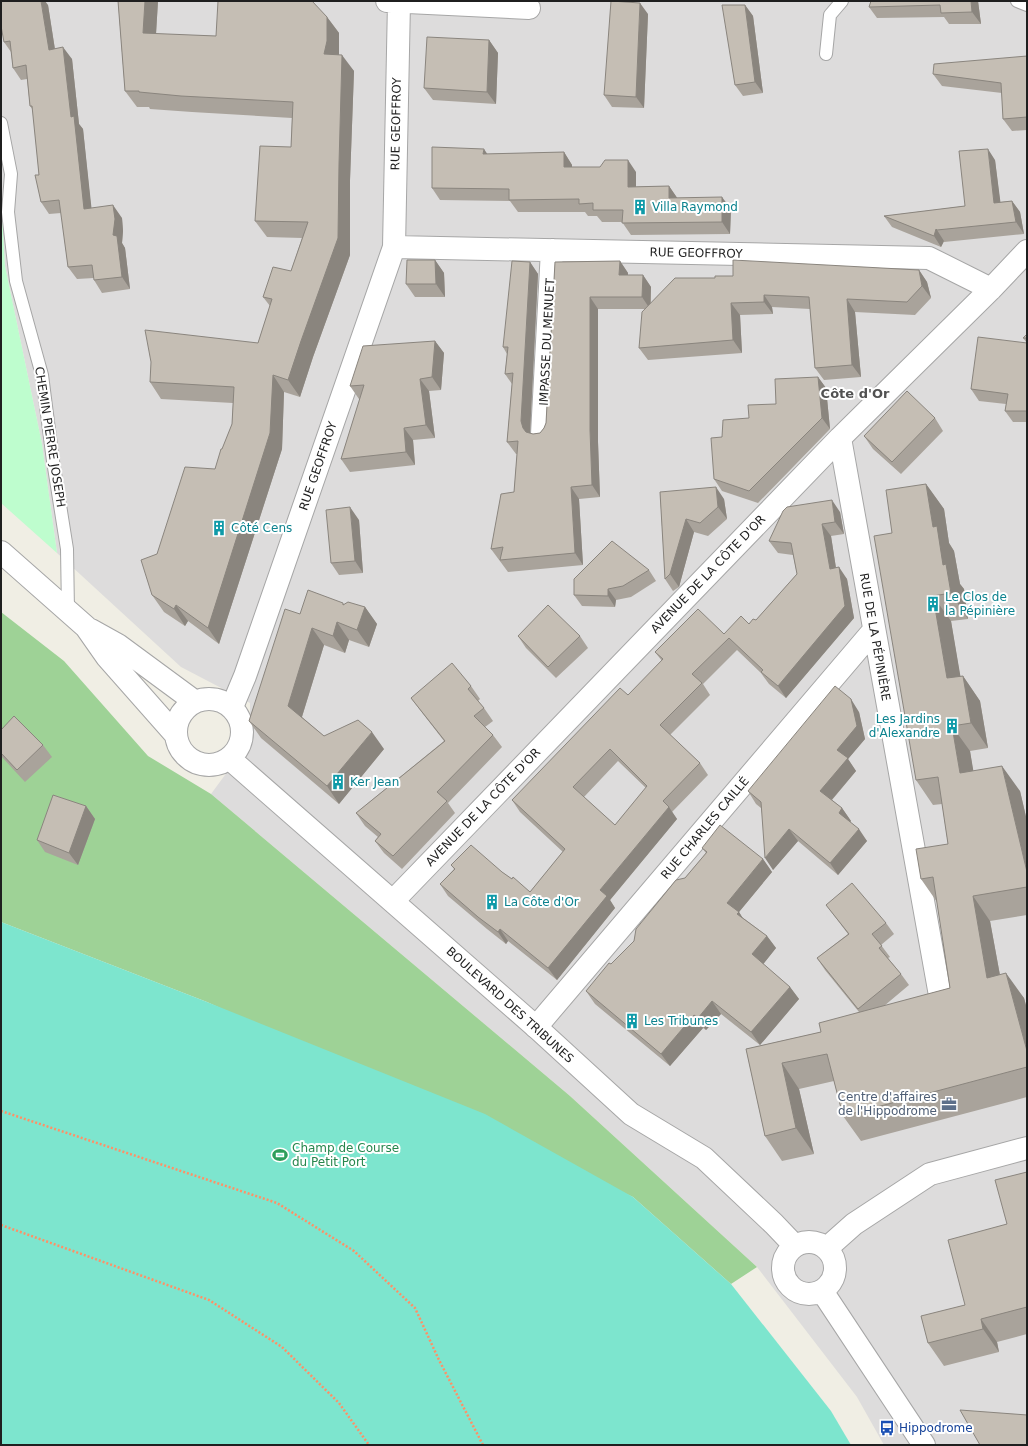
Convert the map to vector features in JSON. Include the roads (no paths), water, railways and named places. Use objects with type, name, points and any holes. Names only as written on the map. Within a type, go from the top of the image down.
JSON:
[{"type":"street","name":"RUE GEOFFROY","points":[[232,707],[245,676],[394,247],[393,1],[529,8]]},
{"type":"street","name":"RUE GEOFFROY","points":[[394,247],[929,258],[991,289]]},
{"type":"street","name":"IMPASSE DU MENUET","points":[[542,434],[552,250]]},
{"type":"street","name":"AVENUE DE LA CÔTE D'OR","points":[[393,901],[840,438],[991,289],[1027,251]]},
{"type":"street","name":"RUE DE LA PÉPINIÈRE","points":[[840,438],[940,1001]]},
{"type":"street","points":[[1,552],[86,627],[118,645],[194,701]]},
{"type":"street","points":[[86,627],[107,657],[175,734]]},
{"type":"street","name":"RUE CHARLES CAILLÉ","points":[[536,1027],[874,630]]},
{"type":"street","points":[[207,698],[221,700],[232,707],[241,719],[243,734],[239,747],[230,758],[219,764],[208,765],[196,763],[185,756],[178,746],[175,734],[177,721],[184,710],[194,701],[207,698]]},
{"type":"street","name":"BOULEVARD DES TRIBUNES","points":[[230,758],[536,1027],[631,1114],[704,1158],[794,1245]]},
{"type":"street","points":[[827,1248],[854,1224],[930,1174],[1027,1148]]},
{"type":"street","points":[[811,1241],[820,1243],[827,1248],[835,1263],[833,1279],[828,1286],[822,1291],[814,1294],[804,1294],[796,1291],[789,1285],[784,1277],[782,1269],[783,1260],[794,1245],[811,1241]]},
{"type":"street","points":[[822,1291],[924,1445]]},
{"type":"lane","points":[[826,54],[830,15],[842,1]]},
{"type":"lane","points":[[1017,1],[1027,5]]},
{"type":"lane","name":"CHEMIN PIERRE JOSEPH","points":[[1,123],[11,174],[8,212],[16,281],[42,375],[53,461],[67,548],[68,611]]},
{"type":"place","name":"Villa Raymond","points":[[640,207]]},
{"type":"place","name":"Côté Cens","points":[[219,528]]},
{"type":"place","name":"Le Clos de la Pépinière","points":[[933,604]]},
{"type":"place","name":"Les Jardins d'Alexandre","points":[[952,726]]},
{"type":"place","name":"Ker Jean","points":[[338,782]]},
{"type":"place","name":"La Côte d'Or","points":[[492,902]]},
{"type":"place","name":"Les Tribunes","points":[[632,1021]]},
{"type":"place","name":"Centre d'affaires de l'Hippodrome","points":[[949,1104]]},
{"type":"place","name":"Champ de Course du Petit Port","points":[[280,1155]]},
{"type":"place","name":"Hippodrome","points":[[887,1428]]},
{"type":"district","name":"Côte d'Or","points":[[855,393]]}]
